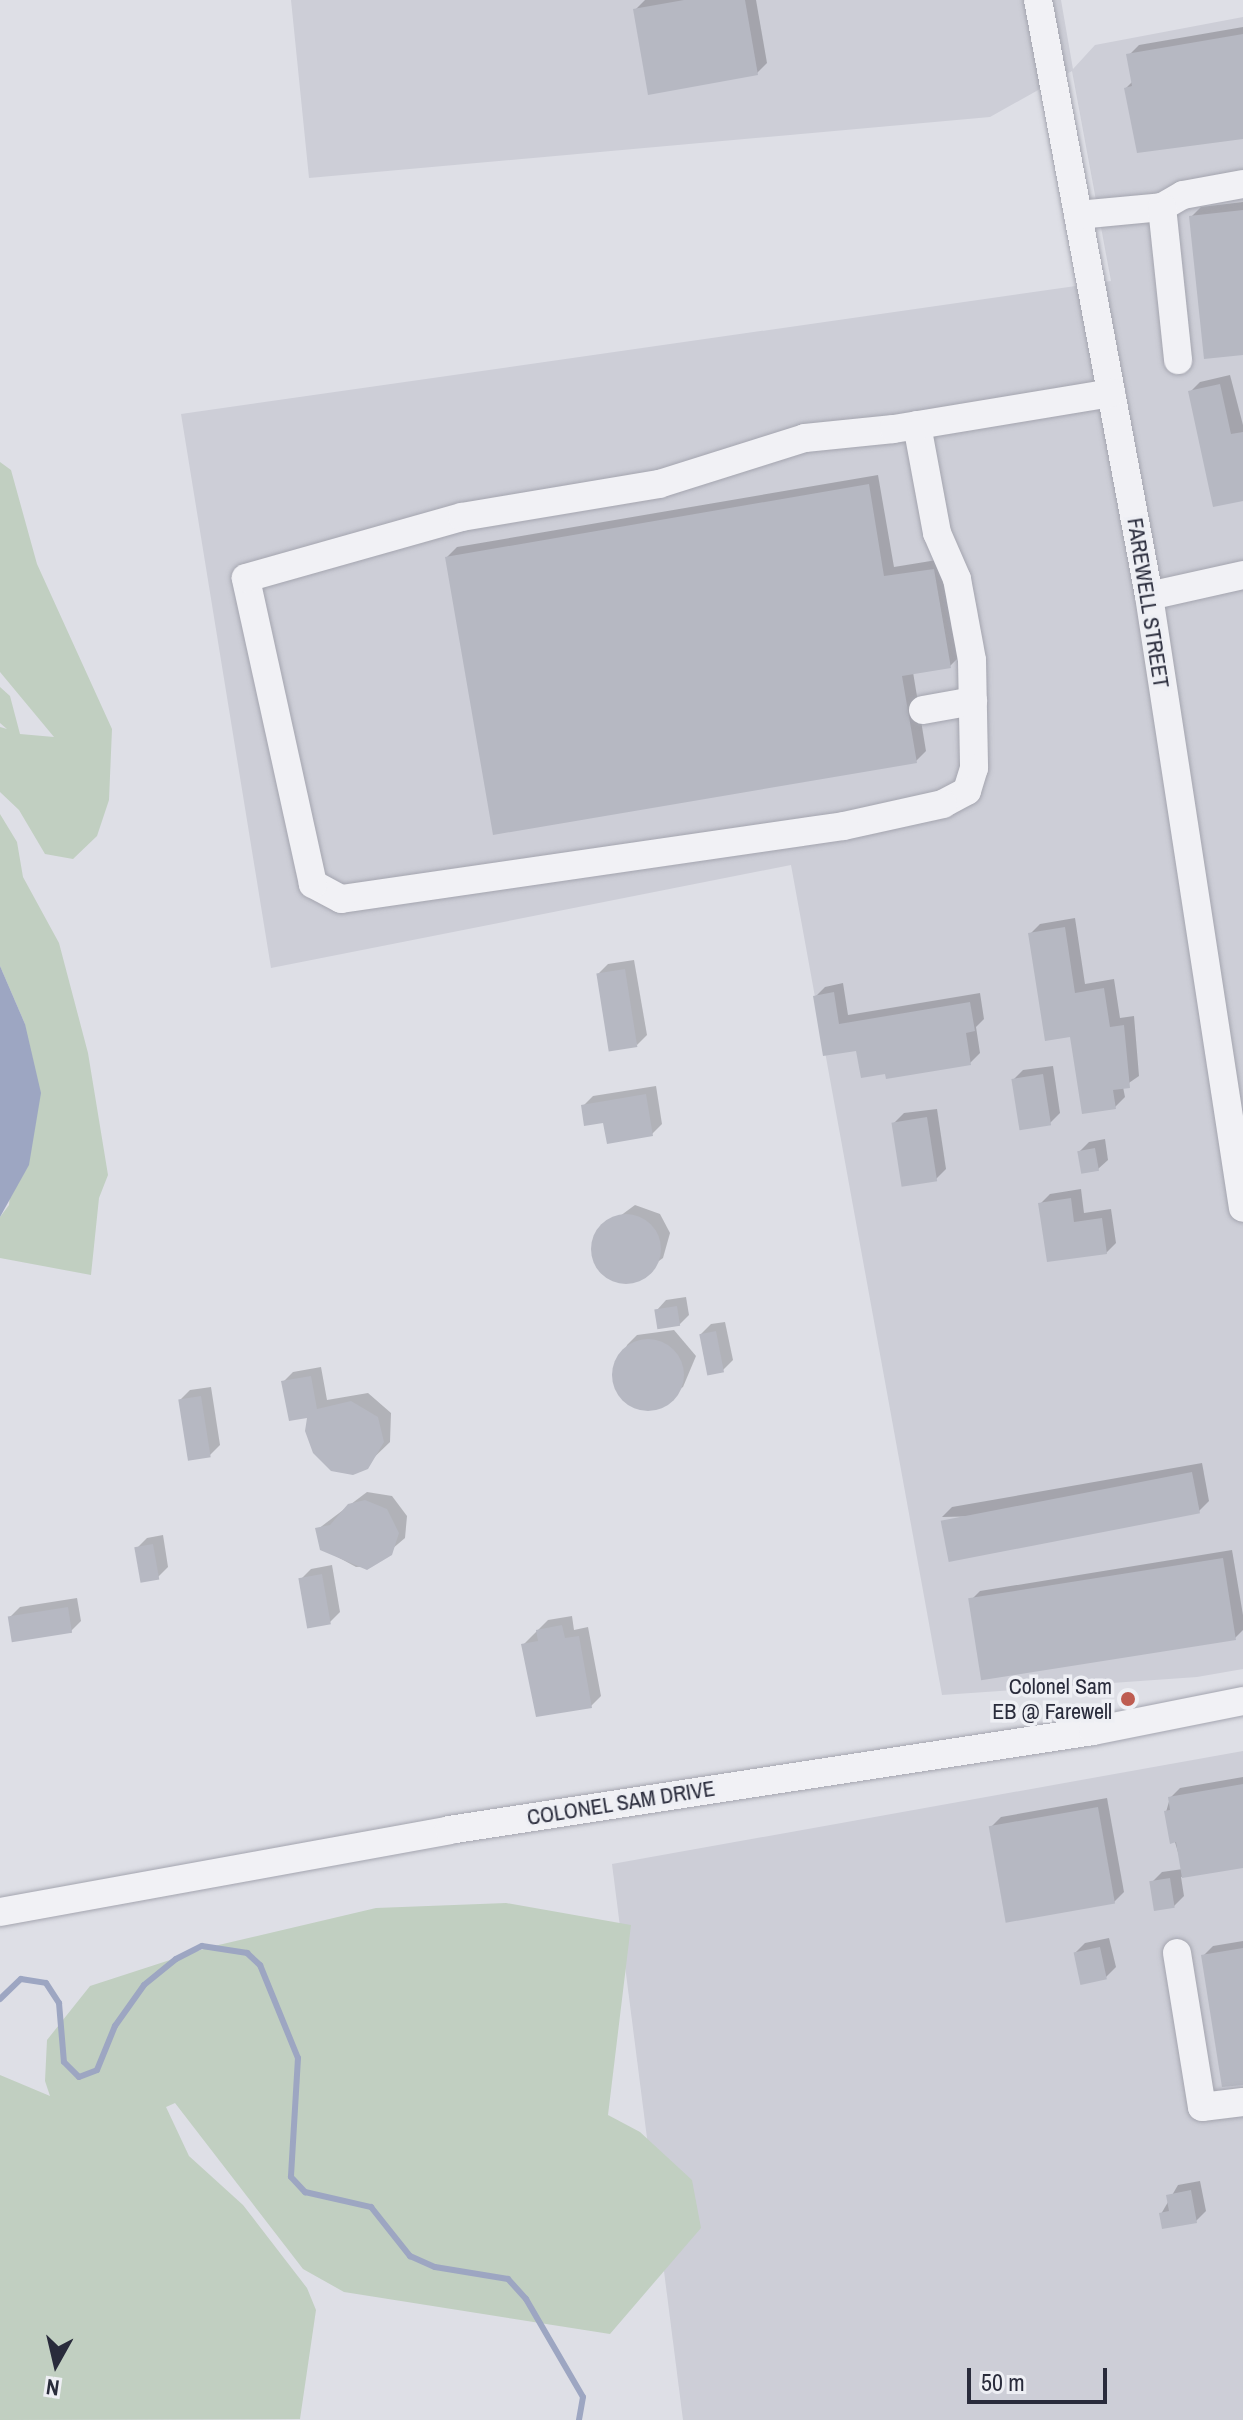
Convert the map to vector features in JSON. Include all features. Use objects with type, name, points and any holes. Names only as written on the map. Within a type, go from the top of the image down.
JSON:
[{"type":"street","name":"FAREWELL STREET","points":[[1038,0],[1149,596],[1242,1193]]},
{"type":"street","points":[[1078,215],[1162,207],[1183,195],[1243,184]]},
{"type":"street","points":[[1162,207],[1178,360]]},
{"type":"street","points":[[917,425],[937,533],[957,579],[972,660],[974,768],[967,791],[943,804],[844,826],[341,899],[313,884],[246,578],[462,517],[659,484],[805,438],[917,425],[1111,393]]},
{"type":"street","points":[[1149,596],[1243,575]]},
{"type":"street","points":[[923,710],[973,701]]},
{"type":"street","name":"COLONEL SAM DRIVE","points":[[0,1912],[449,1830],[1093,1731],[1243,1701]]},
{"type":"street","points":[[1177,1953],[1202,2107],[1243,2102]]},
{"type":"shaded area","points":[[291,0],[1061,0],[1073,69],[1095,45],[1243,17],[1243,1669],[1197,1677],[942,1695],[791,865],[271,968],[181,414],[1111,281],[1072,71],[990,117],[309,178]]},
{"type":"shaded area","points":[[1243,1751],[1243,2420],[683,2420],[612,1864]]},
{"type":"green space","points":[[0,462],[11,470],[37,564],[112,729],[109,800],[97,836],[73,859],[45,854],[19,810],[0,792],[0,727],[7,729],[0,723],[0,687],[10,696],[20,734],[54,737],[0,672]]},
{"type":"green space","points":[[0,814],[17,842],[23,877],[59,943],[88,1053],[108,1175],[99,1198],[91,1275],[0,1258],[0,1217],[9,1205],[25,1024],[0,966]]},
{"type":"green space","points":[[506,1903],[631,1925],[608,2115],[640,2132],[692,2180],[701,2228],[610,2334],[344,2292],[303,2269],[175,2103],[166,2107],[189,2156],[243,2205],[307,2288],[316,2310],[300,2419],[0,2420],[0,2075],[50,2096],[45,2081],[47,2040],[90,1986],[210,1947],[376,1908]]},
{"type":"water","points":[[0,966],[25,1024],[41,1093],[29,1165],[0,1217]]},
{"type":"building","points":[[684,0],[745,0],[758,75],[648,95],[633,9]]},
{"type":"building","points":[[1243,34],[1243,139],[1137,153],[1124,88],[1132,86],[1126,54]]},
{"type":"building","points":[[1243,210],[1243,355],[1204,359],[1189,216]]},
{"type":"building","points":[[1220,384],[1231,434],[1243,432],[1243,501],[1213,507],[1188,391]]},
{"type":"building","points":[[869,484],[884,576],[934,569],[951,668],[902,676],[917,763],[493,835],[445,557]]},
{"type":"building","points":[[1065,927],[1075,993],[1104,988],[1110,1027],[1124,1025],[1130,1088],[1113,1090],[1116,1109],[1082,1114],[1070,1037],[1045,1041],[1028,933]]},
{"type":"building","points":[[625,969],[637,1047],[609,1052],[596,974]]},
{"type":"building","points":[[834,992],[839,1024],[970,1002],[975,1031],[966,1033],[971,1065],[886,1079],[885,1074],[861,1078],[856,1051],[823,1056],[813,996]]},
{"type":"building","points":[[1043,1074],[1051,1125],[1020,1130],[1011,1079]]},
{"type":"building","points":[[646,1094],[653,1136],[607,1144],[603,1123],[584,1126],[581,1105]]},
{"type":"building","points":[[927,1117],[937,1181],[902,1187],[891,1123]]},
{"type":"building","points":[[1095,1148],[1099,1171],[1081,1174],[1077,1151]]},
{"type":"building","points":[[1071,1198],[1074,1222],[1102,1218],[1107,1254],[1047,1262],[1038,1203]]},
{"type":"building","points":[[626,1214],[645,1220],[655,1230],[661,1249],[655,1268],[645,1278],[626,1284],[607,1278],[597,1268],[591,1249],[597,1230],[607,1220]]},
{"type":"building","points":[[677,1306],[680,1326],[657,1329],[654,1310]]},
{"type":"building","points":[[716,1331],[724,1372],[707,1375],[699,1334]]},
{"type":"building","points":[[648,1339],[668,1345],[678,1355],[684,1375],[678,1395],[668,1405],[648,1411],[628,1405],[618,1395],[612,1375],[618,1355],[628,1345]]},
{"type":"building","points":[[311,1376],[317,1409],[351,1401],[378,1417],[384,1442],[368,1469],[353,1475],[331,1471],[313,1453],[305,1431],[307,1418],[289,1421],[281,1381]]},
{"type":"building","points":[[201,1396],[211,1457],[188,1461],[178,1400]]},
{"type":"building","points":[[1192,1472],[1200,1513],[949,1562],[941,1521]]},
{"type":"building","points":[[365,1500],[387,1509],[399,1533],[392,1555],[367,1570],[320,1550],[315,1528],[330,1525],[348,1504]]},
{"type":"building","points":[[153,1544],[159,1579],[141,1583],[134,1547]]},
{"type":"building","points":[[1223,1558],[1236,1640],[981,1680],[968,1598]]},
{"type":"building","points":[[322,1574],[331,1624],[307,1628],[298,1578]]},
{"type":"building","points":[[68,1607],[72,1633],[12,1642],[8,1617]]},
{"type":"building","points":[[562,1625],[565,1638],[579,1636],[592,1708],[536,1717],[521,1644],[538,1641],[536,1630]]},
{"type":"building","points":[[1243,1784],[1243,1868],[1182,1878],[1176,1842],[1170,1844],[1164,1811],[1170,1810],[1168,1797]]},
{"type":"building","points":[[1098,1807],[1115,1904],[1006,1923],[989,1826]]},
{"type":"building","points":[[1170,1878],[1175,1908],[1154,1911],[1149,1881]]},
{"type":"building","points":[[1100,1947],[1107,1979],[1080,1985],[1074,1953]]},
{"type":"building","points":[[1243,1948],[1243,2085],[1222,2087],[1201,1955]]},
{"type":"building","points":[[1191,2190],[1197,2223],[1162,2229],[1159,2213],[1169,2211],[1166,2195]]},
{"type":"waterway","points":[[0,1999],[21,1979],[46,1983],[59,2003],[64,2062],[79,2077],[97,2070],[115,2026],[144,1985],[176,1959],[202,1946],[247,1953],[260,1965],[298,2058],[291,2177],[305,2192],[371,2207],[410,2256],[435,2267],[508,2279],[526,2299],[583,2397],[579,2420]]},
{"type":"place","name":"Colonel Sam EB @ Farewell","points":[[1128,1699]]}]
